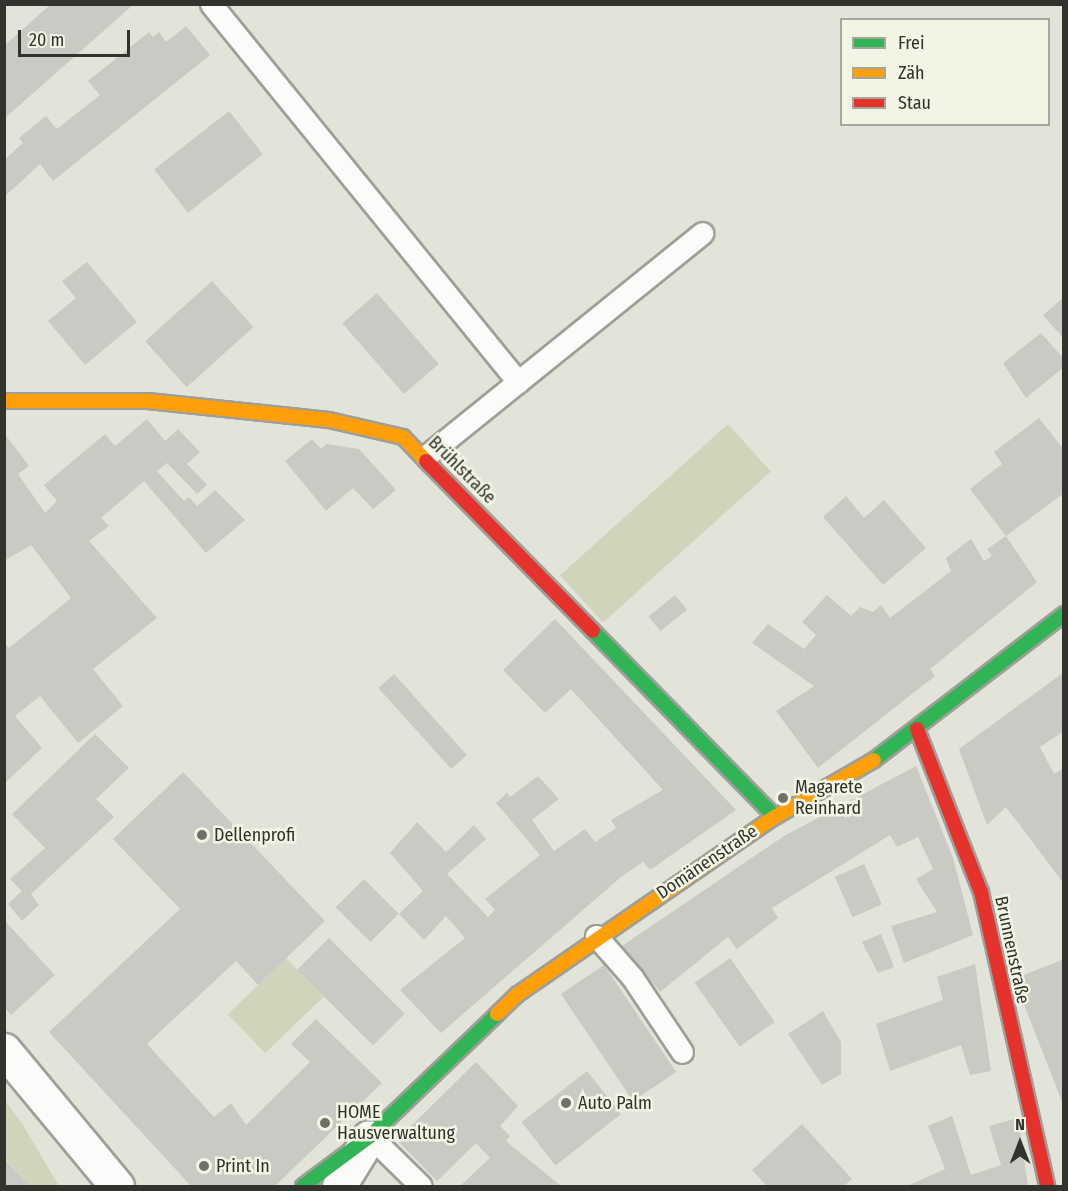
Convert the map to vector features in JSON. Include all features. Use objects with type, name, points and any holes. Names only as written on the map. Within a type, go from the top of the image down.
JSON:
[{"type":"street","name":"Brühlstraße","points":[[4,402],[148,401],[309,417],[404,437],[426,456],[775,817]]},
{"type":"street","name":"Domänenstraße","points":[[303,1186],[370,1136],[518,994],[596,936],[775,817],[868,765],[1064,614]]},
{"type":"street","name":"Brunnenstraße","points":[[917,729],[981,892],[1047,1186]]},
{"type":"street","points":[[4,1050],[117,1186]]},
{"type":"street","points":[[65,1122],[93,1186]]},
{"type":"street","name":"Domänenstraße","points":[[339,1186],[370,1136]]},
{"type":"lane","points":[[211,4],[518,382]]},
{"type":"lane","points":[[426,456],[702,233]]},
{"type":"lane","points":[[596,936],[632,977],[682,1052]]},
{"type":"lane","points":[[370,1136],[421,1186]]},
{"type":"green space","points":[[728,424],[771,472],[603,623],[560,575]]},
{"type":"green space","points":[[286,958],[324,997],[265,1053],[228,1014]]},
{"type":"green space","points":[[4,1099],[23,1125],[59,1186],[30,1186],[5,1158]]},
{"type":"building","points":[[51,4],[134,4],[4,119],[4,46]]},
{"type":"building","points":[[186,26],[210,55],[53,181],[40,164],[4,197],[4,160],[23,143],[19,138],[46,116],[57,129],[100,95],[88,81],[149,32],[153,37],[159,32],[166,42]]},
{"type":"building","points":[[229,111],[263,154],[188,213],[154,169]]},
{"type":"building","points":[[87,262],[137,322],[85,365],[48,321],[76,298],[62,281]]},
{"type":"building","points":[[212,281],[253,327],[187,387],[145,341]]},
{"type":"building","points":[[377,293],[439,364],[404,394],[342,323]]},
{"type":"building","points":[[1064,297],[1064,339],[1043,315]]},
{"type":"building","points":[[1041,333],[1064,359],[1064,367],[1026,398],[1003,363]]},
{"type":"building","points":[[1039,418],[1064,450],[1064,493],[1006,536],[970,489],[1002,464],[994,452]]},
{"type":"building","points":[[147,419],[165,441],[178,429],[200,452],[187,464],[207,485],[197,494],[167,463],[157,471],[184,501],[189,497],[197,506],[215,490],[245,520],[206,553],[144,481],[101,518],[109,526],[89,541],[157,618],[93,669],[123,706],[78,743],[40,696],[15,716],[42,748],[4,784],[4,643],[9,648],[71,598],[31,545],[4,561],[4,433],[29,466],[18,474],[45,513],[57,501],[44,485],[105,434],[115,446]]},
{"type":"building","points":[[312,439],[321,449],[326,444],[359,449],[396,490],[373,509],[353,488],[326,511],[285,461]]},
{"type":"building","points":[[846,496],[864,518],[884,500],[926,548],[883,585],[823,517]]},
{"type":"building","points":[[1006,536],[1037,582],[930,669],[935,676],[818,768],[776,711],[814,686],[752,643],[768,624],[804,649],[816,635],[802,622],[827,595],[851,616],[860,607],[873,612],[881,605],[890,618],[951,571],[946,558],[971,539],[984,561],[992,556],[987,549]]},
{"type":"building","points":[[675,595],[687,610],[661,631],[649,616]]},
{"type":"building","points":[[555,619],[736,810],[650,870],[643,862],[621,877],[441,1033],[400,990],[465,938],[446,916],[424,940],[399,914],[423,891],[390,853],[417,822],[446,852],[474,825],[486,839],[447,874],[488,917],[495,910],[485,899],[540,855],[496,803],[507,793],[510,797],[538,776],[559,799],[532,820],[554,851],[585,829],[595,842],[616,828],[611,820],[663,790],[571,689],[545,713],[503,670]]},
{"type":"building","points":[[1064,672],[1064,731],[1040,747],[1054,774],[1064,768],[1064,884],[1006,807],[987,825],[959,749]]},
{"type":"building","points":[[394,674],[467,755],[451,769],[378,688]]},
{"type":"building","points":[[95,734],[129,768],[96,799],[114,817],[31,894],[39,905],[22,921],[8,904],[22,891],[10,879],[45,848],[12,814]]},
{"type":"building","points":[[916,766],[953,858],[973,935],[904,963],[891,926],[937,912],[916,879],[933,869],[918,837],[897,847],[890,835],[772,908],[778,918],[737,949],[728,937],[660,992],[622,946],[784,836]]},
{"type":"building","points":[[183,772],[325,921],[258,985],[236,961],[147,1044],[214,1117],[231,1103],[246,1125],[310,1062],[291,1044],[316,1019],[382,1083],[275,1186],[191,1186],[49,1032],[180,909],[113,839]]},
{"type":"building","points":[[864,864],[882,904],[853,917],[835,877]]},
{"type":"building","points":[[364,879],[399,914],[370,942],[336,907]]},
{"type":"building","points":[[4,920],[55,975],[11,1015],[4,1007]]},
{"type":"building","points":[[881,934],[894,967],[878,973],[862,942]]},
{"type":"building","points":[[329,938],[405,1014],[373,1045],[297,970]]},
{"type":"building","points":[[730,958],[775,1022],[740,1047],[695,983]]},
{"type":"building","points":[[1064,959],[1064,1104],[1063,1104],[1014,979]]},
{"type":"building","points":[[975,964],[991,1071],[970,1075],[961,1045],[890,1071],[876,1024],[943,1000],[937,977]]},
{"type":"building","points":[[604,965],[676,1072],[633,1101],[561,994]]},
{"type":"building","points":[[823,1011],[841,1042],[841,1074],[822,1085],[788,1034]]},
{"type":"building","points":[[476,1062],[518,1106],[500,1126],[510,1136],[506,1141],[561,1186],[460,1186],[490,1158],[476,1143],[437,1181],[397,1140]]},
{"type":"building","points":[[587,1071],[621,1114],[555,1165],[522,1122]]},
{"type":"building","points":[[952,1116],[971,1175],[1001,1165],[989,1126],[1018,1118],[1028,1186],[907,1186],[945,1169],[928,1126]]},
{"type":"building","points":[[802,1124],[852,1179],[844,1186],[767,1186],[752,1170]]},
{"type":"building","points":[[4,1158],[30,1186],[4,1186]]},
{"type":"traffic: fast","points":[[874,760],[1064,614]]},
{"type":"traffic: fast","points":[[593,631],[775,817]]},
{"type":"traffic: fast","points":[[303,1186],[370,1136],[497,1014]]},
{"type":"traffic: slow","points":[[4,401],[148,401],[329,420],[403,437],[426,461]]},
{"type":"traffic: slow","points":[[497,1014],[518,994],[775,817],[874,760]]},
{"type":"traffic: jam","points":[[426,461],[593,631]]},
{"type":"traffic: jam","points":[[917,729],[981,892],[1047,1186]]},
{"type":"place","name":"Magarete Reinhard","points":[[783,798]]},
{"type":"place","name":"Dellenprofi","points":[[202,835]]},
{"type":"place","name":"Auto Palm","points":[[566,1103]]},
{"type":"place","name":"HOME Hausverwaltung","points":[[325,1123]]},
{"type":"place","name":"Print In","points":[[204,1166]]}]
